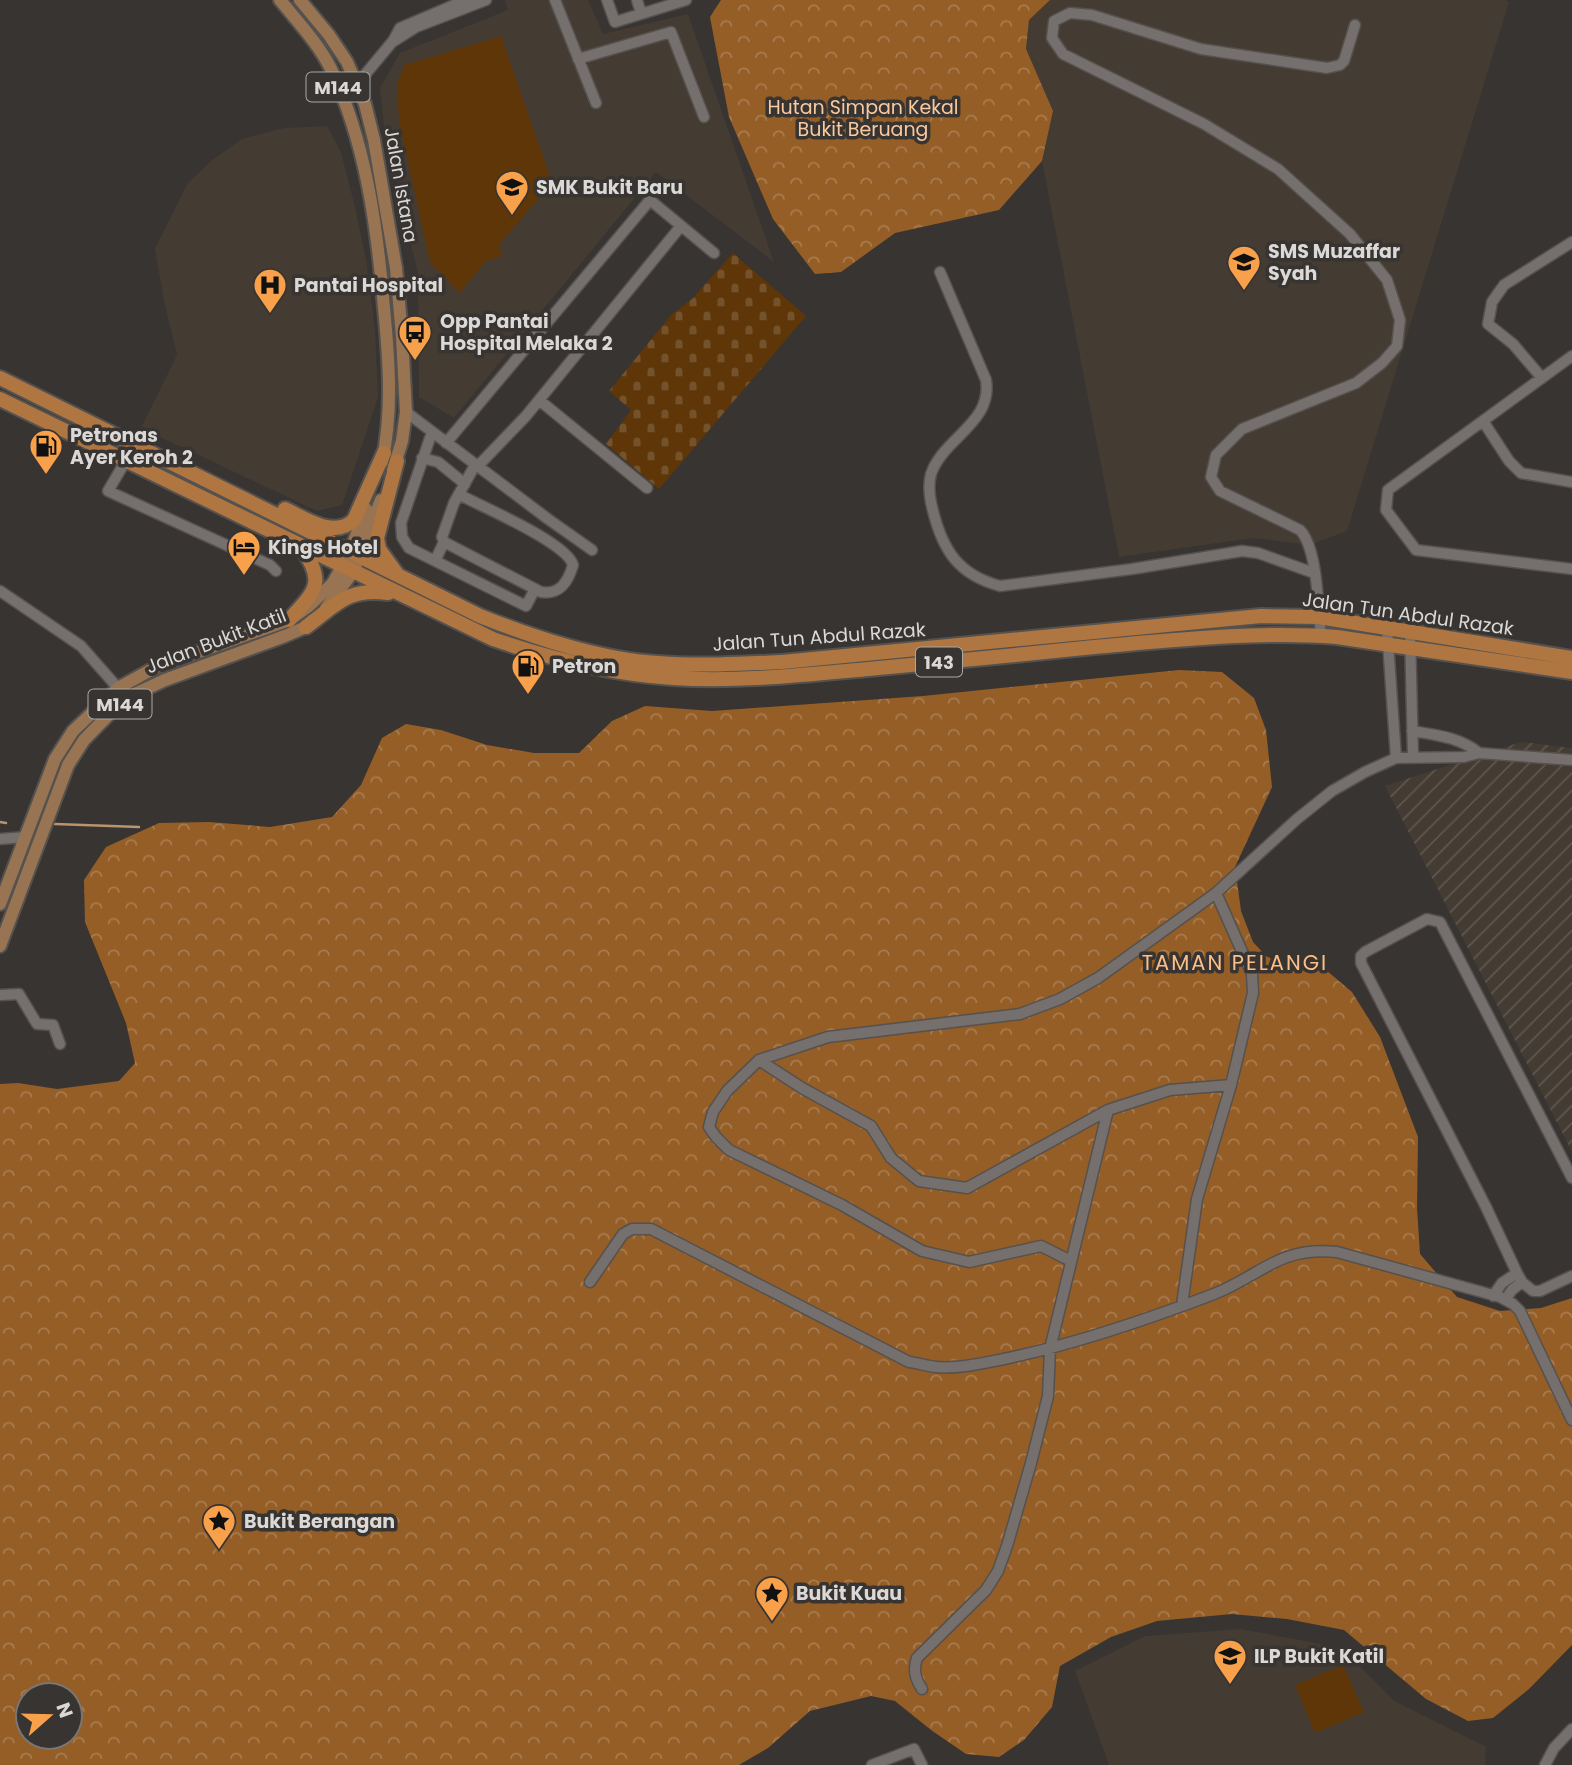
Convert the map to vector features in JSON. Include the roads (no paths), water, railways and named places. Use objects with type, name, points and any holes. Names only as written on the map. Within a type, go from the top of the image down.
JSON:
[{"type":"highway","name":"Jalan Tun Abdul Razak","points":[[0,378],[209,480],[401,579],[517,632],[586,651],[654,663],[710,665],[782,662],[1261,616],[1319,617],[1572,658]]},
{"type":"highway","name":"Jalan Tun Abdul Razak","points":[[0,399],[493,639],[544,657],[600,669],[671,678],[731,680],[1193,638],[1297,634],[1572,672]]},
{"type":"highway","points":[[209,480],[233,486],[329,529],[337,529],[347,527],[354,520],[384,453]]},
{"type":"highway","points":[[397,461],[377,538],[379,549],[401,579]]},
{"type":"highway","points":[[289,620],[310,596],[317,582],[312,563],[301,547]]},
{"type":"highway","points":[[306,627],[355,593],[371,590],[399,594]]},
{"type":"main road","name":"Jalan Istana","points":[[280,0],[317,44],[330,67],[362,158],[376,234],[387,341],[389,410],[384,453],[354,554]]},
{"type":"main road","name":"Jalan Istana","points":[[300,0],[329,35],[358,83],[374,140],[396,268],[406,412],[397,461],[354,554]]},
{"type":"main road","points":[[301,26],[321,42],[349,82],[358,83]]},
{"type":"main road","points":[[358,83],[353,89],[352,97],[360,125],[362,158]]},
{"type":"main road","name":"Jalan Bukit Katil","points":[[0,946],[68,765],[84,740],[124,699],[165,680],[306,627],[332,602],[354,554]]},
{"type":"main road","name":"Jalan Bukit Katil","points":[[0,904],[55,759],[73,731],[118,688],[158,666],[289,620],[322,595],[347,570]]},
{"type":"street","points":[[358,83],[393,41],[400,28],[466,0]]},
{"type":"street","points":[[393,41],[416,27],[486,0]]},
{"type":"street","points":[[555,0],[596,103]]},
{"type":"street","points":[[607,0],[615,22],[686,0]]},
{"type":"street","points":[[636,0],[641,13]]},
{"type":"street","points":[[1321,636],[1310,545],[1300,530],[1220,491],[1211,477],[1216,455],[1242,429],[1356,383],[1382,363],[1397,346],[1400,320],[1387,280],[1350,234],[1278,169],[1204,124],[1063,54],[1052,38],[1054,21],[1070,13],[1092,15],[1201,49],[1327,68],[1340,65],[1344,61],[1355,25]]},
{"type":"street","points":[[578,59],[671,32],[704,117]]},
{"type":"street","points":[[446,443],[650,200],[715,253]]},
{"type":"street","points":[[435,561],[444,542],[442,537],[454,503],[476,466],[539,400],[681,226]]},
{"type":"street","points":[[1542,378],[1513,344],[1488,324],[1492,302],[1504,285],[1572,242]]},
{"type":"street","points":[[940,272],[986,380],[988,392],[979,415],[938,461],[931,475],[930,497],[937,527],[955,561],[968,573],[983,582],[1000,586],[1242,551],[1258,553],[1314,573]]},
{"type":"street","points":[[1572,356],[1388,490],[1386,510],[1416,550],[1572,569]]},
{"type":"street","points":[[539,400],[647,488]]},
{"type":"street","points":[[406,412],[593,550]]},
{"type":"street","points":[[1483,421],[1509,461],[1521,473],[1572,481]]},
{"type":"street","points":[[432,432],[401,523],[402,537],[409,548],[526,606],[535,589]]},
{"type":"street","points":[[422,458],[438,462],[465,484]]},
{"type":"street","points":[[125,461],[108,491],[270,565],[276,571]]},
{"type":"street","points":[[444,542],[535,589],[550,593],[563,587],[569,580],[573,565],[571,558],[546,539],[460,495]]},
{"type":"street","points":[[0,592],[81,646],[118,688]]},
{"type":"street","points":[[1387,628],[1396,758]]},
{"type":"street","points":[[1410,632],[1413,756]]},
{"type":"street","points":[[1412,731],[1458,740],[1479,752]]},
{"type":"street","points":[[1071,1261],[1041,1246],[969,1262],[922,1251],[842,1205],[729,1150],[709,1126],[713,1112],[727,1091],[759,1060],[828,1037],[1020,1014],[1060,999],[1098,978],[1216,892],[1332,791],[1396,758],[1464,757],[1479,752],[1572,760]]},
{"type":"street","points":[[0,839],[26,837]]},
{"type":"street","points":[[1182,1305],[1197,1199],[1231,1085],[1254,993],[1252,974],[1216,892]]},
{"type":"street","points":[[1572,1178],[1440,922],[1427,919],[1365,951],[1361,956],[1361,963],[1520,1277],[1533,1291],[1540,1291],[1572,1276]]},
{"type":"street","points":[[0,995],[19,994],[37,1024],[53,1025],[60,1044]]},
{"type":"street","points":[[759,1060],[802,1088],[871,1126],[891,1158],[919,1181],[967,1188],[1108,1110],[1170,1090],[1231,1085]]},
{"type":"street","points":[[922,1689],[914,1668],[917,1658],[986,1590],[998,1571],[1007,1546],[1048,1396],[1050,1349],[1108,1110]]},
{"type":"street","points":[[590,1282],[623,1234],[632,1229],[651,1229],[909,1362],[937,1367],[960,1366],[1050,1349],[1217,1293],[1272,1262],[1296,1253],[1315,1250],[1337,1252],[1513,1304],[1520,1311],[1572,1420]]},
{"type":"street","points":[[1493,1296],[1503,1283],[1520,1277]]},
{"type":"street","points":[[1505,1300],[1520,1277]]},
{"type":"street","points":[[1545,1765],[1554,1748],[1572,1729]]},
{"type":"street","points":[[872,1765],[914,1749],[922,1765]]},
{"type":"waterway","points":[[0,822],[6,823]]},
{"type":"waterway","points":[[55,824],[139,827]]},
{"type":"place","name":"SMK Bukit Baru","points":[[512,217]]},
{"type":"place","name":"SMS Muzaffar Syah","points":[[1244,292]]},
{"type":"place","name":"Pantai Hospital","points":[[270,315]]},
{"type":"place","name":"Opp Pantai Hospital Melaka 2","points":[[415,362]]},
{"type":"place","name":"Petronas Ayer Keroh 2","points":[[46,476]]},
{"type":"place","name":"Kings Hotel","points":[[244,577]]},
{"type":"place","name":"Petron","points":[[528,696]]},
{"type":"place","name":"Bukit Berangan","points":[[219,1551]]},
{"type":"place","name":"Bukit Kuau","points":[[772,1623]]},
{"type":"place","name":"ILP Bukit Katil","points":[[1230,1686]]},
{"type":"district","name":"TAMAN PELANGI","points":[[1235,962]]},
{"type":"park label","name":"Hutan Simpan Kekal Bukit Beruang","points":[[863,118]]}]
